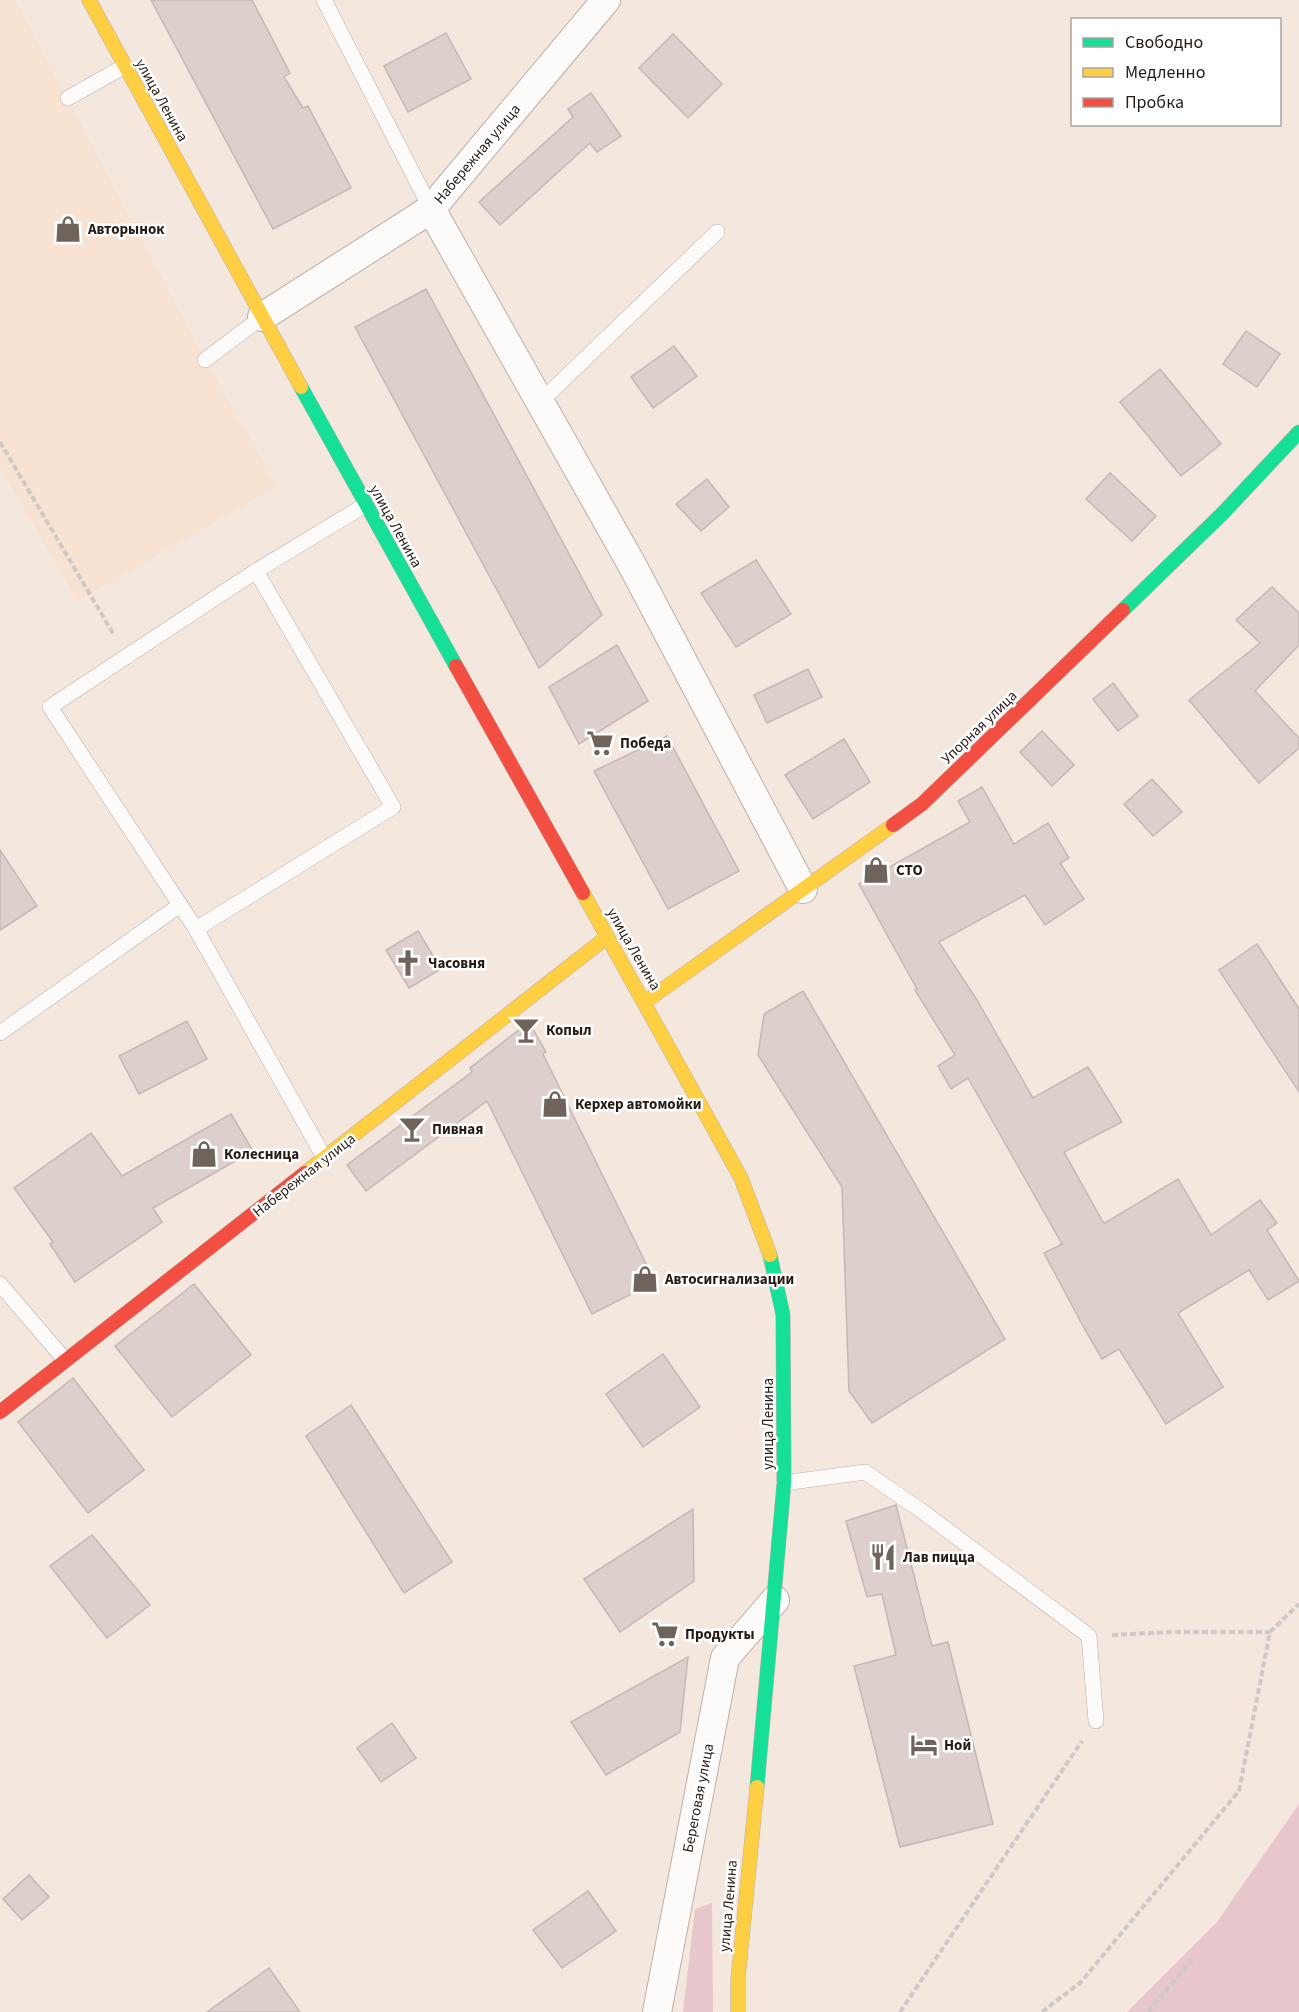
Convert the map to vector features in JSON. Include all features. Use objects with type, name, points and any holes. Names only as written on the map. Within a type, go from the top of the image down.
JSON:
[{"type":"main road","name":"улица Ленина","points":[[89,0],[365,505],[645,1002],[741,1178],[770,1253],[783,1316],[784,1483],[775,1600],[738,1979],[738,2012]]},
{"type":"main road","name":"Упорная улица","points":[[645,1002],[922,804],[1223,513],[1299,432]]},
{"type":"main road","name":"Набережная улица","points":[[0,1412],[607,936]]},
{"type":"street","name":"Набережная улица","points":[[262,317],[430,209],[606,0]]},
{"type":"street","points":[[430,209],[631,563],[803,889]]},
{"type":"street","name":"Береговая улица","points":[[657,2012],[725,1658],[775,1600]]},
{"type":"lane","points":[[324,0],[430,209]]},
{"type":"lane","points":[[68,98],[125,66]]},
{"type":"lane","points":[[540,402],[717,232]]},
{"type":"lane","points":[[205,360],[262,317]]},
{"type":"lane","points":[[325,1159],[196,928],[50,708],[256,571],[365,505]]},
{"type":"lane","points":[[196,928],[393,807],[256,571]]},
{"type":"lane","points":[[0,1033],[180,905]]},
{"type":"lane","points":[[0,1284],[65,1360]]},
{"type":"lane","points":[[784,1483],[865,1472],[919,1509],[1089,1636],[1096,1721]]},
{"type":"path","points":[[0,442],[126,656]]},
{"type":"path","points":[[1042,2012],[1081,1982],[1239,1791],[1270,1632],[1299,1604]]},
{"type":"path","points":[[1089,1636],[1170,1632],[1270,1632]]},
{"type":"path","points":[[900,2012],[1096,1721]]},
{"type":"path","points":[[1148,2012],[1192,1960]]},
{"type":"shaded area","name":"Авторынок","points":[[0,0],[15,0],[205,360],[277,486],[78,601],[0,467]]},
{"type":"shaded area","points":[[1299,1804],[1299,2012],[1127,2012],[1217,1922]]},
{"type":"shaded area","points":[[712,1903],[713,2012],[683,2012],[695,1909]]},
{"type":"building","points":[[151,0],[252,0],[290,73],[284,77],[303,108],[308,106],[351,188],[273,229]]},
{"type":"building","points":[[446,33],[471,79],[408,112],[384,66]]},
{"type":"building","points":[[673,34],[722,84],[688,118],[639,68]]},
{"type":"building","points":[[591,93],[621,136],[597,152],[590,143],[500,225],[479,202],[573,117],[568,109]]},
{"type":"building","points":[[426,289],[602,615],[539,668],[355,327]]},
{"type":"building","points":[[1246,331],[1280,354],[1257,387],[1223,364]]},
{"type":"building","points":[[674,346],[697,376],[653,408],[631,377]]},
{"type":"building","points":[[1160,369],[1221,444],[1181,476],[1120,402]]},
{"type":"building","points":[[1110,473],[1156,516],[1132,541],[1086,499]]},
{"type":"building","points":[[707,479],[729,507],[701,531],[676,504]]},
{"type":"building","points":[[756,560],[791,614],[736,647],[701,593]]},
{"type":"building","points":[[1272,587],[1299,613],[1299,645],[1255,691],[1299,738],[1299,748],[1259,783],[1189,700],[1260,643],[1236,620]]},
{"type":"building","points":[[617,645],[648,701],[579,744],[549,687]]},
{"type":"building","points":[[808,669],[822,697],[767,723],[754,695]]},
{"type":"building","points":[[1113,683],[1138,716],[1118,731],[1093,699]]},
{"type":"building","points":[[1042,731],[1074,765],[1052,786],[1020,752]]},
{"type":"building","points":[[667,736],[739,871],[668,909],[594,771]]},
{"type":"building","points":[[844,739],[870,782],[813,819],[785,775]]},
{"type":"building","points":[[1152,779],[1182,812],[1153,836],[1124,804]]},
{"type":"building","points":[[982,787],[1014,844],[1048,823],[1069,858],[1060,863],[1084,899],[1045,925],[1025,895],[939,942],[977,1000],[1033,1098],[1088,1067],[1122,1122],[1064,1152],[1103,1222],[1105,1223],[1178,1179],[1211,1235],[1260,1200],[1277,1223],[1267,1230],[1299,1281],[1268,1300],[1249,1270],[1178,1313],[1223,1387],[1166,1424],[1119,1349],[1102,1359],[1084,1328],[1044,1253],[1062,1244],[968,1078],[951,1089],[938,1066],[955,1055],[915,990],[917,989],[859,884],[970,822],[958,801]]},
{"type":"building","points":[[0,850],[37,906],[0,930]]},
{"type":"building","points":[[418,931],[441,969],[409,988],[386,950]]},
{"type":"building","points":[[1257,944],[1299,1009],[1299,1092],[1219,970]]},
{"type":"building","points":[[803,991],[1005,1339],[872,1423],[849,1391],[842,1187],[758,1055],[764,1014]]},
{"type":"building","points":[[187,1021],[207,1059],[139,1094],[119,1056]]},
{"type":"building","points":[[529,1022],[546,1052],[543,1054],[655,1282],[592,1314],[487,1101],[366,1191],[347,1165],[472,1072],[470,1068]]},
{"type":"building","points":[[231,1114],[253,1151],[153,1208],[162,1222],[75,1282],[50,1244],[53,1242],[14,1188],[91,1133],[122,1176]]},
{"type":"building","points":[[194,1284],[251,1355],[172,1417],[115,1346]]},
{"type":"building","points":[[663,1354],[700,1407],[643,1447],[606,1394]]},
{"type":"building","points":[[73,1378],[144,1470],[88,1513],[18,1422]]},
{"type":"building","points":[[351,1405],[452,1562],[404,1593],[306,1436]]},
{"type":"building","name":"Ной","points":[[896,1505],[932,1646],[948,1642],[993,1824],[900,1847],[854,1666],[896,1655],[882,1594],[867,1597],[846,1521]]},
{"type":"building","points":[[693,1509],[694,1581],[620,1632],[584,1579]]},
{"type":"building","points":[[92,1535],[150,1605],[107,1638],[50,1566]]},
{"type":"building","points":[[688,1657],[680,1732],[606,1775],[571,1722]]},
{"type":"building","points":[[392,1723],[416,1758],[381,1782],[357,1748]]},
{"type":"building","points":[[29,1875],[49,1897],[22,1920],[3,1899]]},
{"type":"building","points":[[588,1891],[616,1931],[562,1968],[533,1930]]},
{"type":"building","points":[[269,1968],[300,2012],[207,2012]]},
{"type":"traffic: fast","points":[[301,387],[456,666]]},
{"type":"traffic: fast","points":[[1123,610],[1223,513],[1299,432]]},
{"type":"traffic: fast","points":[[757,1787],[784,1483],[783,1315],[770,1255]]},
{"type":"traffic: slow","points":[[89,0],[301,387]]},
{"type":"traffic: slow","points":[[645,1002],[893,825]]},
{"type":"traffic: slow","points":[[583,893],[741,1178],[770,1255]]},
{"type":"traffic: slow","points":[[305,1173],[607,937]]},
{"type":"traffic: slow","points":[[738,2012],[738,1979],[757,1787]]},
{"type":"traffic: jam","points":[[893,825],[922,804],[1123,610]]},
{"type":"traffic: jam","points":[[456,666],[583,893]]},
{"type":"traffic: jam","points":[[0,1412],[305,1173]]},
{"type":"place","name":"Авторынок","points":[[68,229]]},
{"type":"place","name":"Победа","points":[[600,743]]},
{"type":"place","name":"СТО","points":[[876,870]]},
{"type":"place","name":"Часовня","points":[[408,963]]},
{"type":"place","name":"Копыл","points":[[526,1030]]},
{"type":"place","name":"Керхер автомойки","points":[[555,1104]]},
{"type":"place","name":"Пивная","points":[[412,1129]]},
{"type":"place","name":"Колесница","points":[[204,1154]]},
{"type":"place","name":"Автосигнализации","points":[[645,1279]]},
{"type":"place","name":"Лав пицца","points":[[883,1557]]},
{"type":"place","name":"Продукты","points":[[665,1634]]},
{"type":"place","name":"Ной","points":[[924,1745]]}]
